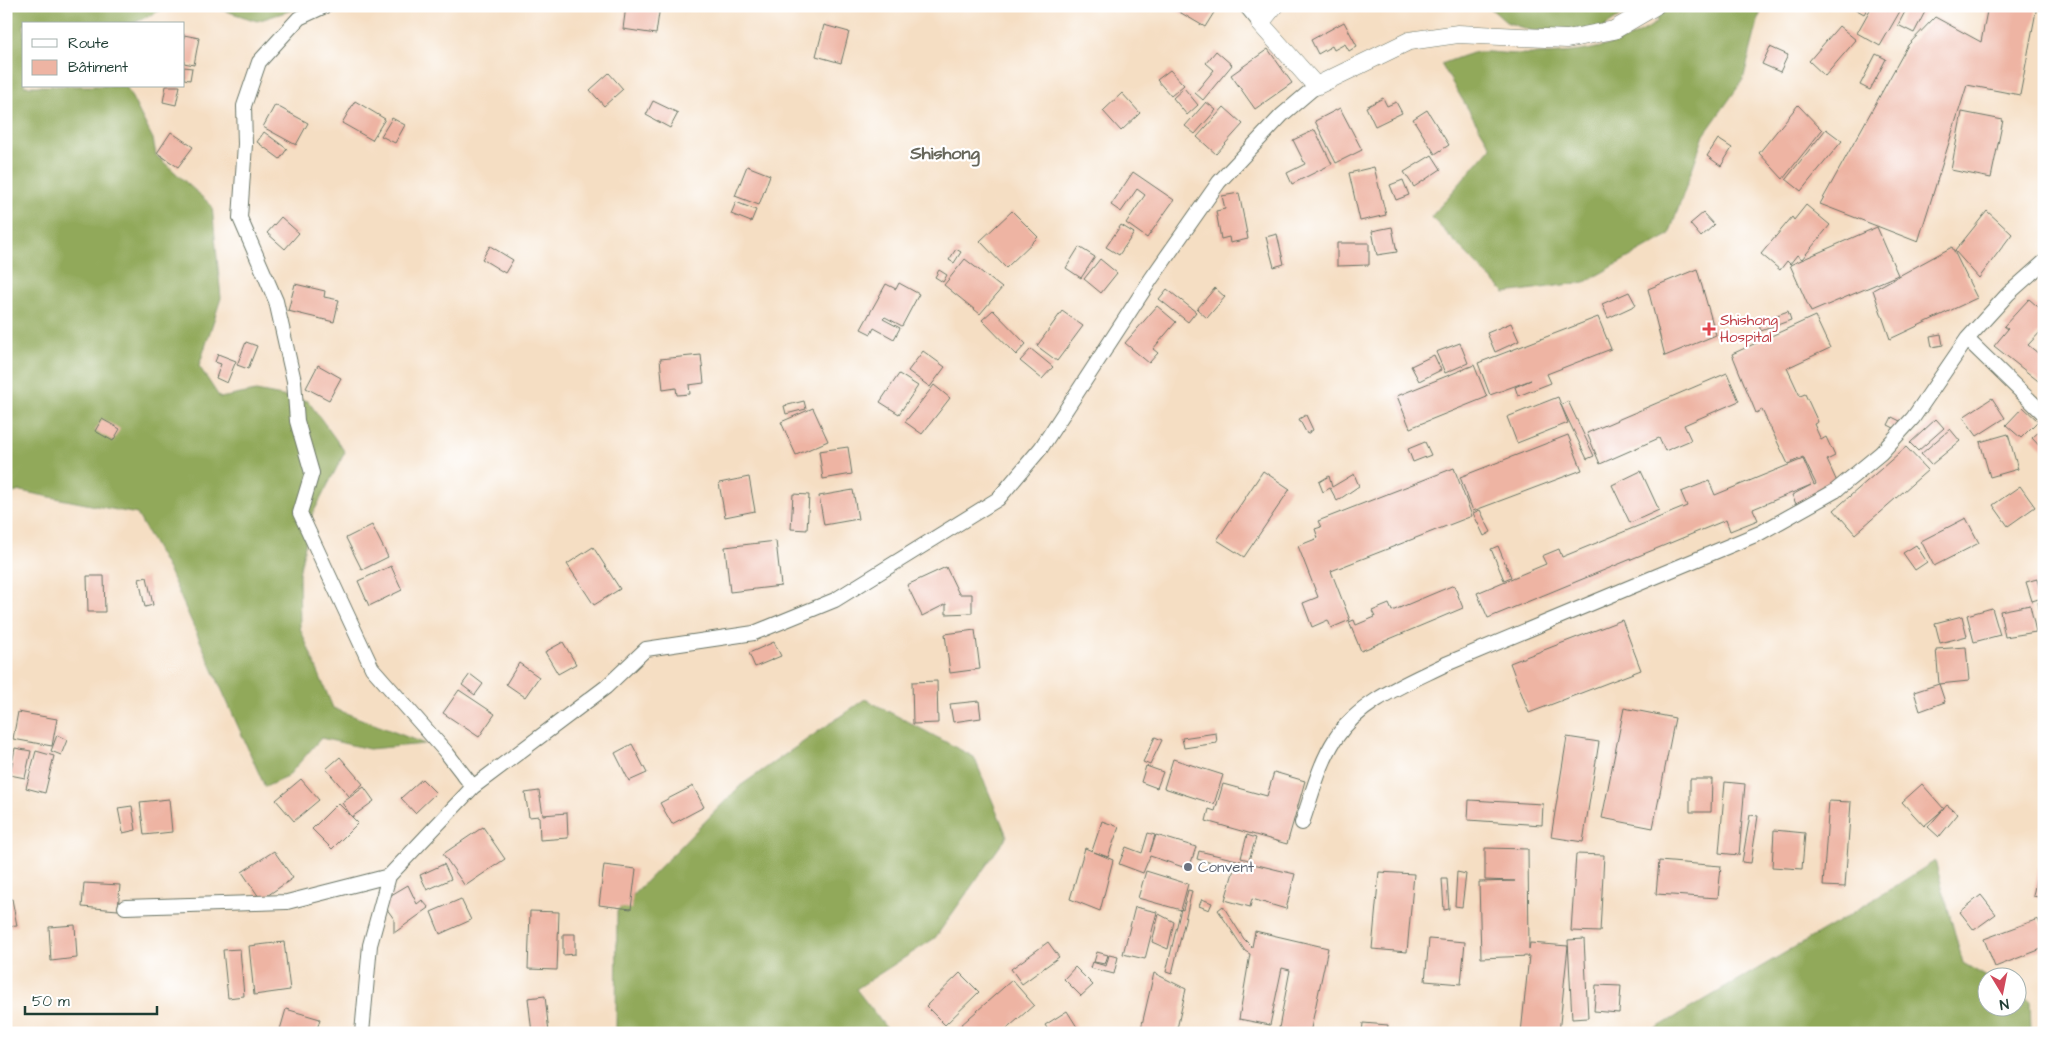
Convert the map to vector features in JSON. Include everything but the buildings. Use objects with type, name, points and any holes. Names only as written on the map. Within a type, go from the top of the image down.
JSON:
[{"type":"street","points":[[325,6],[299,18],[259,62],[244,106],[245,144],[240,218],[276,301],[294,381],[297,421],[312,473],[300,513],[372,668],[474,786]]},
{"type":"street","points":[[1246,6],[1316,86]]},
{"type":"street","points":[[1260,23],[1274,6]]},
{"type":"street","points":[[362,1033],[370,945],[389,876],[474,786],[606,688],[646,649],[754,633],[835,600],[998,498],[1041,448],[1150,279],[1219,182],[1282,114],[1316,86],[1409,41],[1458,34],[1567,39],[1614,30],[1655,6]]},
{"type":"street","points":[[1302,823],[1322,764],[1337,737],[1361,710],[1400,686],[1446,664],[1760,533],[1835,491],[1880,453],[1913,418],[1967,339],[2008,294],[2044,262]]},
{"type":"street","points":[[1967,339],[2044,414]]},
{"type":"street","points":[[125,907],[287,902],[389,876]]},
{"type":"green space","points":[[6,6],[182,6],[165,8],[136,22],[22,22],[22,88],[127,88],[153,139],[156,155],[212,206],[221,298],[199,366],[220,398],[256,391],[308,401],[345,452],[311,517],[299,574],[300,628],[333,708],[425,744],[369,749],[321,738],[287,777],[265,787],[170,573],[137,514],[20,491],[6,495]]},
{"type":"green space","points":[[210,6],[305,6],[257,21]]},
{"type":"green space","points":[[1488,6],[1636,6],[1601,29],[1532,31],[1506,22]]},
{"type":"green space","points":[[1658,6],[1762,6],[1743,80],[1704,135],[1669,235],[1585,282],[1505,293],[1431,217],[1491,147],[1441,64],[1478,52],[1554,54],[1608,45],[1642,32],[1657,22]]},
{"type":"green space","points":[[865,699],[974,757],[1007,836],[935,938],[856,989],[890,1033],[616,1033],[617,911],[740,786]]},
{"type":"green space","points":[[1935,861],[1963,963],[1978,972],[1978,1016],[2028,1016],[2028,1000],[2030,1001],[2031,1033],[1648,1033],[1841,920]]},
{"type":"place","name":"Shishong Hospital","points":[[1709,329]]},
{"type":"place","name":"Convent","points":[[1188,867]]},
{"type":"district","name":"Shishong","points":[[945,153]]}]
